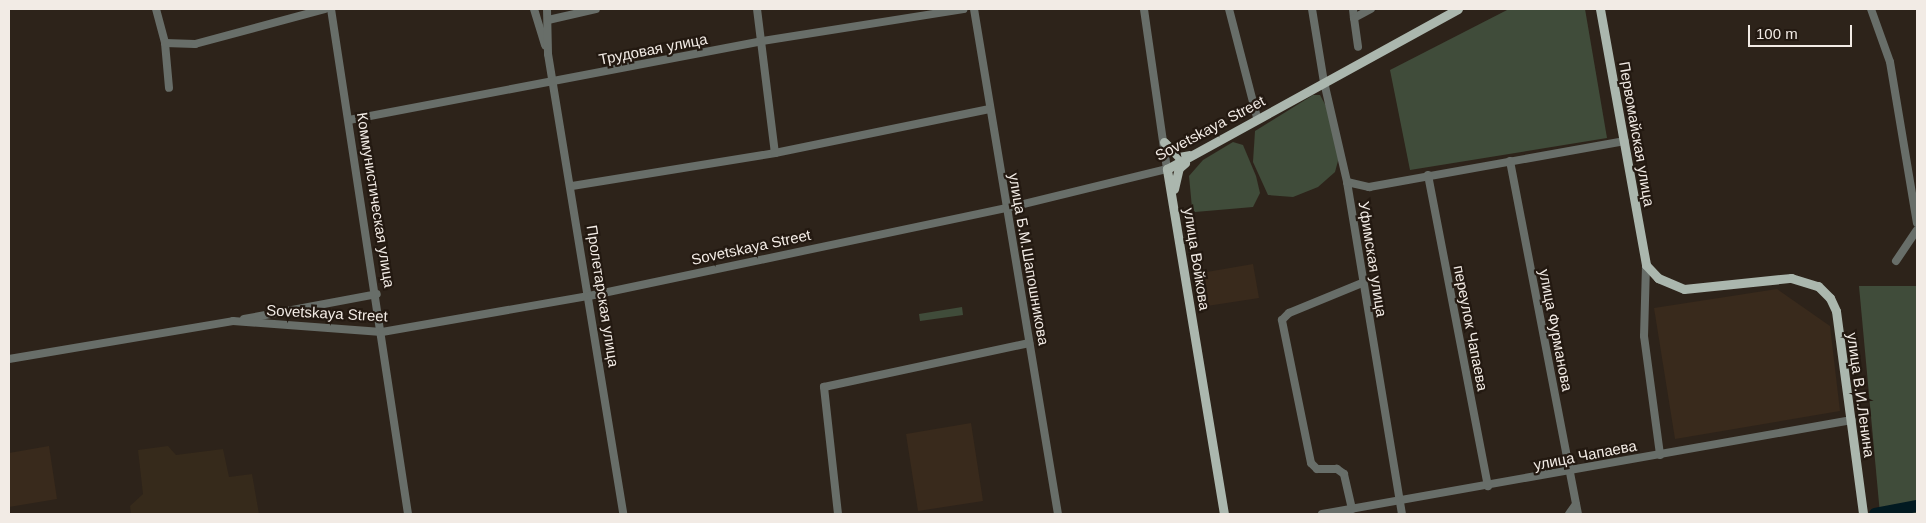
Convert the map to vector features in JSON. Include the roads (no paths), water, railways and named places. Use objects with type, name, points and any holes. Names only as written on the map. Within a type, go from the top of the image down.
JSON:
[{"type":"main road","name":"Sovetskaya Street","points":[[1168,169],[1257,117],[1458,9]]},
{"type":"main road","name":"Первомайская улица","points":[[1600,9],[1646,265]]},
{"type":"main road","points":[[1164,142],[1179,157],[1194,154]]},
{"type":"main road","points":[[1173,198],[1179,168],[1194,154]]},
{"type":"main road","name":"улица Войкова","points":[[1168,169],[1224,514]]},
{"type":"main road","name":"улица В.И.Ленина","points":[[1646,265],[1658,278],[1684,289],[1776,277],[1807,281],[1818,286],[1830,298],[1836,311],[1863,514]]},
{"type":"street","points":[[156,9],[164,43],[169,88]]},
{"type":"street","points":[[164,43],[195,44],[325,9]]},
{"type":"street","name":"Коммунистическая улица","points":[[331,9],[377,294],[408,514]]},
{"type":"street","points":[[534,9],[548,54]]},
{"type":"street","points":[[548,9],[548,54]]},
{"type":"street","points":[[548,20],[596,9]]},
{"type":"street","points":[[757,9],[775,153]]},
{"type":"street","name":"Трудовая улица","points":[[349,120],[762,42],[963,9]]},
{"type":"street","name":"улица Б.М.Шапошникова","points":[[974,9],[1058,514]]},
{"type":"street","name":"улица Войкова","points":[[1144,9],[1168,169]]},
{"type":"street","points":[[1229,9],[1257,117]]},
{"type":"street","name":"Уфимская улица","points":[[1312,9],[1324,82],[1348,182],[1362,283],[1402,514]]},
{"type":"street","points":[[1353,9],[1358,47]]},
{"type":"street","points":[[1354,18],[1371,9]]},
{"type":"street","points":[[1871,9],[1890,62],[1917,223]]},
{"type":"street","name":"Пролетарская улица","points":[[548,54],[572,186],[623,514]]},
{"type":"street","points":[[572,186],[775,153],[990,109]]},
{"type":"street","points":[[1348,182],[1369,187],[1625,141]]},
{"type":"street","name":"улица Фурманова","points":[[1510,161],[1578,514]]},
{"type":"street","name":"Sovetskaya Street","points":[[9,359],[233,321],[382,332],[589,296],[1006,208],[1168,169]]},
{"type":"street","name":"переулок Чапаева","points":[[1428,175],[1488,486]]},
{"type":"street","points":[[1896,261],[1917,230]]},
{"type":"street","name":"Первомайская улица","points":[[1646,265],[1644,336],[1660,454]]},
{"type":"street","points":[[1352,509],[1344,474],[1337,469],[1317,469],[1311,463],[1282,320],[1289,313],[1362,283]]},
{"type":"street","points":[[233,321],[377,294]]},
{"type":"street","points":[[838,514],[824,387],[1029,343]]},
{"type":"street","name":"улица Чапаева","points":[[1322,514],[1569,473],[1660,454],[1852,420]]},
{"type":"street","points":[[1569,514],[1576,504]]},
{"type":"waterway","points":[[1875,514],[1917,506]]}]
